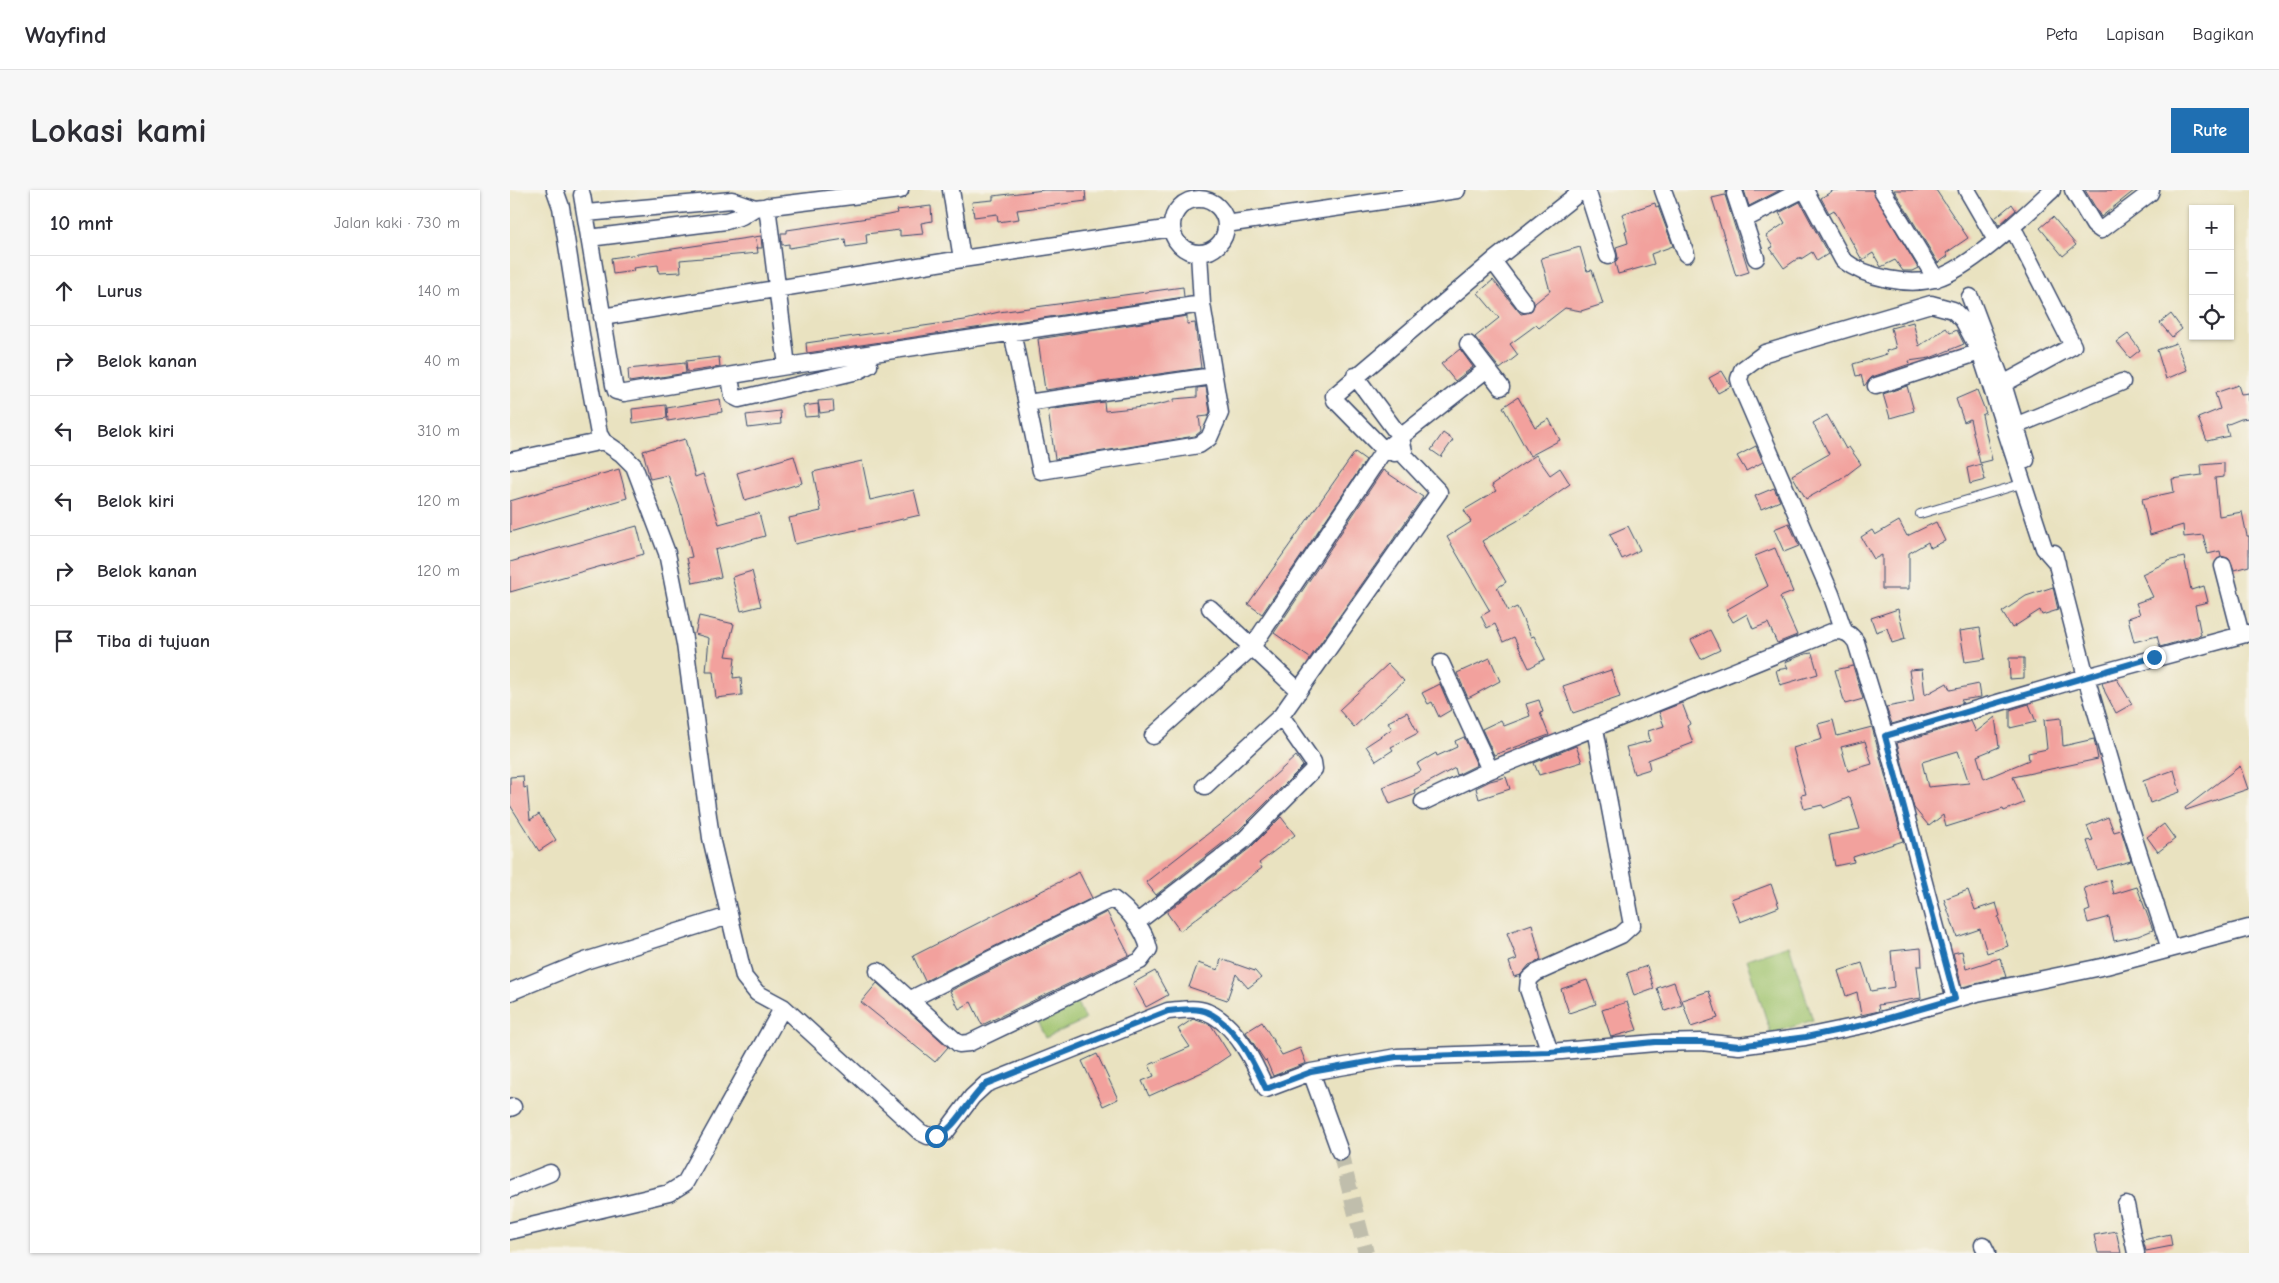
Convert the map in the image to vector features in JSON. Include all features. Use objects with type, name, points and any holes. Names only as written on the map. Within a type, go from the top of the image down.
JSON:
[{"type":"street","points":[[555,190],[561,207],[596,426],[603,441],[622,454],[634,466],[667,553],[685,644],[711,838],[742,970],[748,983],[757,994],[783,1007],[913,1125],[928,1136],[945,1133],[972,1097],[986,1084],[1168,1011],[1194,1009],[1206,1011],[1218,1018],[1232,1032],[1245,1051],[1266,1089],[1311,1072],[1396,1057],[1550,1052],[1655,1042],[1701,1042],[1739,1046],[1806,1037],[1850,1028],[1955,999],[2106,966],[2249,928]]},
{"type":"street","points":[[588,238],[726,221],[761,207],[804,195],[900,190]]},
{"type":"street","points":[[951,190],[962,259]]},
{"type":"street","points":[[1226,224],[1457,190]]},
{"type":"street","points":[[1663,190],[1686,254]]},
{"type":"street","points":[[1744,220],[1804,190],[1837,251],[1843,260],[1851,266],[1876,277],[1895,280],[1936,279],[1952,272],[1996,240],[2044,193]]},
{"type":"street","points":[[1882,190],[1936,279]]},
{"type":"street","points":[[1967,190],[1996,240]]},
{"type":"street","points":[[2073,190],[2094,226],[2101,230],[2152,190]]},
{"type":"street","points":[[1405,456],[1384,450],[1335,400],[1334,396],[1355,376],[1493,261],[1579,192],[1608,256]]},
{"type":"street","points":[[1192,194],[1215,204],[1225,216],[1226,231],[1218,245],[1212,250],[1199,253],[1183,248],[1177,242],[1172,228],[1175,213],[1192,194]]},
{"type":"street","points":[[1735,194],[1756,258]]},
{"type":"street","points":[[582,195],[616,391],[624,394],[787,366],[1202,304]]},
{"type":"street","points":[[586,213],[732,200],[761,207]]},
{"type":"street","points":[[761,207],[779,290],[787,366]]},
{"type":"street","points":[[602,317],[962,259],[1172,228]]},
{"type":"street","points":[[2003,384],[2073,346],[2016,234]]},
{"type":"street","points":[[1012,332],[1041,471],[1045,472],[1199,446],[1210,438],[1220,413],[1202,304],[1199,253]]},
{"type":"street","points":[[1493,261],[1524,304]]},
{"type":"street","points":[[1970,297],[2003,384],[2057,563],[2086,677],[2125,811],[2170,949]]},
{"type":"street","points":[[1844,631],[1831,594],[1741,386],[1742,370],[1766,353],[1931,304],[1953,310],[1963,320],[1980,352],[2021,484],[2044,548],[2057,563]]},
{"type":"street","points":[[1468,344],[1501,387]]},
{"type":"street","points":[[1876,386],[1980,352]]},
{"type":"street","points":[[730,377],[733,396],[740,399],[858,371],[869,365],[866,354]]},
{"type":"street","points":[[1152,736],[1252,647],[1384,450],[1487,369]]},
{"type":"street","points":[[1028,403],[1213,376]]},
{"type":"street","points":[[1205,786],[1281,716],[1439,492],[1405,456],[1400,438],[1355,376]]},
{"type":"street","points":[[2015,426],[2122,382]]},
{"type":"street","points":[[510,461],[603,441]]},
{"type":"street","points":[[1885,736],[2086,677],[2245,634],[2222,566]]},
{"type":"street","points":[[1210,608],[1299,690]]},
{"type":"street","points":[[1423,802],[1490,770],[1834,631],[1844,631],[1851,635],[1856,642],[1885,736],[1955,999]]},
{"type":"street","points":[[1441,663],[1490,770]]},
{"type":"street","points":[[1136,923],[1244,840],[1314,769],[1313,762],[1281,716]]},
{"type":"street","points":[[1550,1052],[1528,989],[1529,978],[1536,972],[1620,935],[1632,925],[1594,729]]},
{"type":"street","points":[[878,971],[959,1044],[969,1043],[1140,961],[1149,949],[1147,940],[1136,923],[1113,899],[911,999]]},
{"type":"street","points":[[510,992],[585,961],[729,916]]},
{"type":"street","points":[[510,1231],[669,1193],[685,1183],[783,1007]]},
{"type":"street","points":[[1311,1072],[1340,1152]]},
{"type":"street","points":[[510,1189],[550,1173]]},
{"type":"street","points":[[2126,1205],[2136,1253]]},
{"type":"lane","points":[[1920,514],[2021,484]]},
{"type":"green space","points":[[1789,945],[1813,1020],[1771,1034],[1747,959]]},
{"type":"green space","points":[[1076,1000],[1085,1020],[1045,1038],[1036,1018]]},
{"type":"building","points":[[1044,190],[1085,190],[1086,201],[1017,210],[1019,219],[998,222],[997,214],[974,217],[972,202],[993,200],[993,196]]},
{"type":"building","points":[[1744,190],[1780,190],[1749,206]]},
{"type":"building","points":[[1834,190],[1872,190],[1918,268],[1912,271],[1903,271],[1895,260],[1881,267],[1873,253],[1862,260],[1834,210],[1829,213],[1821,198]]},
{"type":"building","points":[[1894,190],[1936,190],[1968,238],[1946,253],[1948,256],[1938,263]]},
{"type":"building","points":[[2085,190],[2135,190],[2101,217]]},
{"type":"building","points":[[1725,195],[1749,272],[1736,276],[1712,198]]},
{"type":"building","points":[[1800,202],[1828,254],[1817,261],[1812,252],[1801,259],[1800,257],[1784,268],[1770,248],[1773,247],[1766,236],[1785,223],[1779,213]]},
{"type":"building","points":[[1655,203],[1656,207],[1658,206],[1673,246],[1651,254],[1654,264],[1618,274],[1615,263],[1618,258],[1616,247],[1628,243],[1622,214]]},
{"type":"building","points":[[2012,204],[2016,210],[1999,225],[1995,218]]},
{"type":"building","points":[[931,206],[932,221],[921,223],[923,234],[900,236],[900,230],[866,234],[867,244],[846,247],[845,239],[789,248],[789,244],[782,245],[781,233],[787,233],[787,230],[888,215],[898,213],[897,210]]},
{"type":"building","points":[[2053,217],[2076,245],[2063,256],[2040,228]]},
{"type":"building","points":[[761,236],[762,248],[757,248],[758,253],[680,260],[681,272],[659,273],[658,265],[633,268],[634,271],[613,274],[611,258]]},
{"type":"building","points":[[1580,247],[1587,271],[1592,270],[1603,304],[1581,311],[1565,308],[1539,328],[1536,325],[1510,344],[1518,355],[1500,369],[1475,337],[1499,318],[1478,293],[1493,280],[1521,314],[1531,312],[1535,303],[1550,291],[1541,258]]},
{"type":"building","points":[[1183,287],[1184,297],[807,353],[806,343],[965,320],[999,312]]},
{"type":"building","points":[[2171,314],[2182,329],[2172,337],[2160,323]]},
{"type":"building","points":[[1187,316],[1187,324],[1195,323],[1201,368],[1045,390],[1038,339]]},
{"type":"building","points":[[1913,322],[1919,346],[1946,328],[1950,333],[1957,330],[1964,344],[1930,358],[1909,361],[1910,364],[1872,377],[1864,386],[1861,375],[1856,376],[1853,364],[1887,354],[1886,351],[1896,348],[1891,328]]},
{"type":"building","points":[[2128,334],[2140,350],[2130,358],[2117,342]]},
{"type":"building","points":[[2176,343],[2187,370],[2166,379],[2157,350]]},
{"type":"building","points":[[1460,349],[1473,367],[1455,381],[1441,364]]},
{"type":"building","points":[[719,357],[720,367],[687,372],[686,361]]},
{"type":"building","points":[[685,363],[686,373],[629,382],[628,369]]},
{"type":"building","points":[[1722,371],[1731,386],[1718,393],[1709,378]]},
{"type":"building","points":[[2238,385],[2241,394],[2249,393],[2249,418],[2226,425],[2229,436],[2207,441],[2198,418],[2220,409],[2215,393]]},
{"type":"building","points":[[1907,386],[1914,411],[1890,418],[1883,394]]},
{"type":"building","points":[[1206,387],[1210,412],[1208,416],[1199,417],[1201,431],[1195,436],[1055,459],[1048,410],[1104,402],[1105,411],[1152,406],[1174,401],[1174,399],[1197,397],[1197,388]]},
{"type":"building","points":[[1977,390],[1986,413],[1982,415],[1992,460],[1980,463],[1970,419],[1964,422],[1956,399]]},
{"type":"building","points":[[1518,397],[1535,427],[1549,419],[1560,440],[1530,456],[1503,407]]},
{"type":"building","points":[[720,399],[722,412],[668,421],[667,408]]},
{"type":"building","points":[[833,400],[834,411],[820,413],[818,401]]},
{"type":"building","points":[[818,404],[819,416],[805,417],[803,406]]},
{"type":"building","points":[[666,405],[667,418],[633,423],[632,409]]},
{"type":"building","points":[[780,411],[781,424],[748,428],[746,415]]},
{"type":"building","points":[[1827,415],[1846,449],[1849,447],[1861,464],[1840,480],[1806,499],[1792,475],[1829,454],[1813,423]]},
{"type":"building","points":[[1443,433],[1453,440],[1441,457],[1431,450]]},
{"type":"building","points":[[685,439],[695,477],[703,474],[719,524],[759,513],[765,536],[715,550],[721,577],[693,583],[687,558],[692,557],[680,508],[668,475],[650,479],[643,451]]},
{"type":"building","points":[[1756,446],[1763,462],[1746,471],[1737,456]]},
{"type":"building","points":[[1355,452],[1366,460],[1262,614],[1248,604]]},
{"type":"building","points":[[1536,455],[1550,475],[1560,468],[1570,484],[1517,521],[1482,541],[1506,582],[1497,588],[1508,611],[1517,607],[1531,637],[1534,636],[1545,659],[1529,668],[1514,637],[1503,642],[1495,624],[1487,628],[1481,616],[1490,611],[1447,537],[1471,522],[1464,510],[1496,491],[1492,485]]},
{"type":"building","points":[[794,456],[802,483],[745,500],[737,473]]},
{"type":"building","points":[[862,461],[870,500],[914,490],[920,515],[795,544],[789,518],[821,511],[813,472]]},
{"type":"building","points":[[2224,463],[2224,477],[2215,478],[2219,516],[2242,512],[2247,536],[2249,536],[2249,566],[2234,570],[2230,559],[2221,556],[2220,551],[2208,554],[2203,535],[2184,537],[2183,525],[2150,535],[2142,499],[2174,492],[2172,479],[2202,475],[2201,465]]},
{"type":"building","points":[[1981,464],[1985,480],[1970,484],[1967,468]]},
{"type":"building","points":[[619,469],[627,498],[510,532],[510,501]]},
{"type":"building","points":[[1383,470],[1423,497],[1310,658],[1274,633]]},
{"type":"building","points":[[1774,488],[1780,501],[1761,509],[1755,496]]},
{"type":"building","points":[[1899,521],[1907,536],[1936,522],[1945,541],[1930,548],[1928,542],[1909,553],[1909,589],[1882,589],[1882,555],[1874,559],[1861,537],[1872,530],[1875,535]]},
{"type":"building","points":[[1789,523],[1799,546],[1784,552],[1774,529]]},
{"type":"building","points":[[637,526],[644,554],[510,592],[510,562]]},
{"type":"building","points":[[1628,526],[1640,550],[1622,559],[1610,534]]},
{"type":"building","points":[[1775,548],[1793,592],[1780,597],[1797,635],[1777,643],[1768,623],[1753,629],[1747,614],[1733,622],[1726,610],[1768,586],[1755,556]]},
{"type":"building","points":[[2184,557],[2191,590],[2204,586],[2208,602],[2195,605],[2201,635],[2160,647],[2157,636],[2134,642],[2128,618],[2140,614],[2136,603],[2153,597],[2142,574],[2167,561]]},
{"type":"building","points":[[752,571],[761,606],[741,611],[732,577]]},
{"type":"building","points":[[2053,587],[2058,610],[2042,615],[2040,610],[2012,628],[2002,612],[2026,596]]},
{"type":"building","points":[[1898,609],[1905,639],[1892,643],[1887,628],[1876,632],[1871,618]]},
{"type":"building","points":[[699,616],[734,624],[726,656],[735,657],[733,678],[741,677],[742,695],[716,698],[713,672],[706,672],[709,638],[695,634]]},
{"type":"building","points":[[1980,628],[1985,659],[1965,662],[1960,631]]},
{"type":"building","points":[[1710,630],[1720,650],[1701,659],[1691,640]]},
{"type":"building","points":[[1812,653],[1818,674],[1780,685],[1776,670],[1788,668],[1785,662]]},
{"type":"building","points":[[1490,658],[1500,681],[1468,698],[1457,673]]},
{"type":"building","points":[[2009,658],[2024,658],[2024,678],[2010,679]]},
{"type":"building","points":[[1388,664],[1404,681],[1354,727],[1339,710]]},
{"type":"building","points":[[1853,666],[1863,699],[1845,704],[1835,670]]},
{"type":"building","points":[[1922,669],[1925,695],[1947,683],[1950,690],[1979,684],[1981,697],[1961,700],[1963,703],[1892,724],[1886,707],[1914,702],[1909,670]]},
{"type":"building","points":[[1611,670],[1620,697],[1573,713],[1563,686]]},
{"type":"building","points":[[2117,679],[2132,704],[2116,713],[2102,683]]},
{"type":"building","points":[[1440,684],[1451,710],[1439,717],[1432,702],[1428,704],[1422,693]]},
{"type":"building","points":[[1539,700],[1543,712],[1540,713],[1549,735],[1494,755],[1482,729],[1501,720],[1504,726],[1530,716],[1526,704]]},
{"type":"building","points":[[1682,703],[1690,724],[1687,726],[1693,743],[1648,760],[1650,769],[1634,774],[1626,747],[1650,741],[1648,731],[1664,726],[1659,712]]},
{"type":"building","points":[[2029,704],[2036,722],[2010,728],[2010,710]]},
{"type":"building","points":[[1407,712],[1418,733],[1391,747],[1393,750],[1376,761],[1366,746],[1392,729],[1388,722]]},
{"type":"building","points":[[1995,717],[1999,747],[1977,756],[1984,779],[2029,760],[2028,753],[2047,749],[2044,720],[2061,718],[2063,746],[2094,739],[2098,759],[2013,777],[2024,803],[2004,811],[2003,809],[1946,827],[1943,815],[1929,826],[1914,808],[1897,743],[1971,721],[1976,732]],"holes":[[[1958,751],[1969,783],[1928,787],[1922,762]]]},
{"type":"building","points":[[1833,720],[1837,736],[1872,727],[1903,841],[1853,857],[1854,862],[1835,866],[1829,835],[1860,829],[1850,797],[1824,808],[1822,805],[1804,809],[1801,795],[1806,794],[1793,748],[1822,739],[1818,724]],"holes":[[[1865,741],[1872,764],[1848,771],[1841,747]]]},
{"type":"building","points":[[1464,737],[1477,765],[1457,775],[1455,768],[1414,790],[1416,794],[1390,804],[1383,787],[1421,771],[1417,764],[1436,753],[1437,756],[1457,747],[1455,741]]},
{"type":"building","points":[[1576,746],[1582,762],[1539,775],[1534,763]]},
{"type":"building","points":[[1296,756],[1303,766],[1237,832],[1156,895],[1146,882],[1228,818]]},
{"type":"building","points":[[2240,766],[2248,789],[2186,810],[2185,808]]},
{"type":"building","points":[[2174,770],[2180,792],[2150,803],[2143,781]]},
{"type":"building","points":[[523,776],[524,788],[527,787],[530,820],[539,814],[556,840],[539,851],[510,805],[510,777]]},
{"type":"building","points":[[1506,777],[1510,789],[1479,799],[1476,788],[1490,781]]},
{"type":"building","points":[[1281,817],[1295,835],[1259,863],[1262,868],[1180,931],[1167,913],[1168,911],[1250,848]]},
{"type":"building","points":[[2108,817],[2114,832],[2121,830],[2131,861],[2097,870],[2087,841],[2093,840],[2087,826]]},
{"type":"building","points":[[2164,824],[2175,839],[2158,852],[2147,837]]},
{"type":"building","points":[[1079,872],[1092,898],[925,981],[913,956]]},
{"type":"building","points":[[2110,880],[2114,894],[2137,887],[2153,930],[2138,936],[2114,941],[2109,917],[2088,923],[2085,912],[2090,910],[2084,888]]},
{"type":"building","points":[[1771,884],[1779,907],[1740,922],[1731,899]]},
{"type":"building","points":[[1968,890],[1975,910],[1996,903],[2000,916],[1998,917],[2008,946],[1987,953],[1980,929],[1957,937],[1944,899]]},
{"type":"building","points":[[1107,912],[1129,955],[982,1025],[971,1002],[959,1009],[950,991]]},
{"type":"building","points":[[1532,924],[1541,960],[1529,965],[1521,975],[1514,977],[1509,962],[1517,959],[1507,933]]},
{"type":"building","points":[[1921,948],[1922,966],[1917,966],[1921,998],[1878,1005],[1879,1011],[1861,1015],[1857,992],[1846,996],[1838,971],[1862,963],[1871,991],[1894,987],[1891,951]]},
{"type":"building","points":[[1962,951],[1966,969],[2000,958],[2006,977],[1962,987],[1953,953]]},
{"type":"building","points":[[1221,959],[1255,971],[1261,978],[1248,988],[1236,974],[1227,1000],[1189,987],[1198,963],[1218,970]]},
{"type":"building","points":[[1647,966],[1654,989],[1634,996],[1627,973]]},
{"type":"building","points":[[1155,971],[1168,995],[1146,1007],[1133,983]]},
{"type":"building","points":[[1587,980],[1596,1004],[1569,1013],[1561,989]]},
{"type":"building","points":[[1674,982],[1682,1005],[1665,1011],[1657,988]]},
{"type":"building","points":[[877,983],[948,1047],[935,1062],[861,1002]]},
{"type":"building","points":[[1709,991],[1718,1018],[1691,1027],[1682,1000]]},
{"type":"building","points":[[1627,1002],[1637,1030],[1611,1037],[1602,1010]]},
{"type":"building","points":[[1193,1019],[1211,1025],[1230,1055],[1209,1069],[1149,1096],[1142,1081],[1154,1076],[1149,1065],[1190,1047],[1178,1029]]},
{"type":"building","points":[[1262,1022],[1282,1055],[1300,1048],[1306,1063],[1273,1076],[1266,1060],[1246,1032]]},
{"type":"building","points":[[1097,1054],[1118,1099],[1103,1106],[1082,1061]]},
{"type":"building","points":[[2116,1231],[2121,1253],[2098,1253],[2094,1235]]},
{"type":"building","points":[[2170,1234],[2172,1246],[2146,1251],[2143,1240]]},
{"type":"tunnel","points":[[1340,1152],[1366,1253]]},
{"type":"route","points":[[936,1136],[945,1133],[951,1127],[972,1097],[986,1084],[1168,1011],[1194,1009],[1206,1011],[1218,1018],[1232,1032],[1245,1051],[1266,1089],[1311,1072],[1396,1057],[1550,1052],[1655,1042],[1701,1042],[1739,1046],[1806,1037],[1868,1024],[1955,999],[1885,736],[2154,657]]}]
